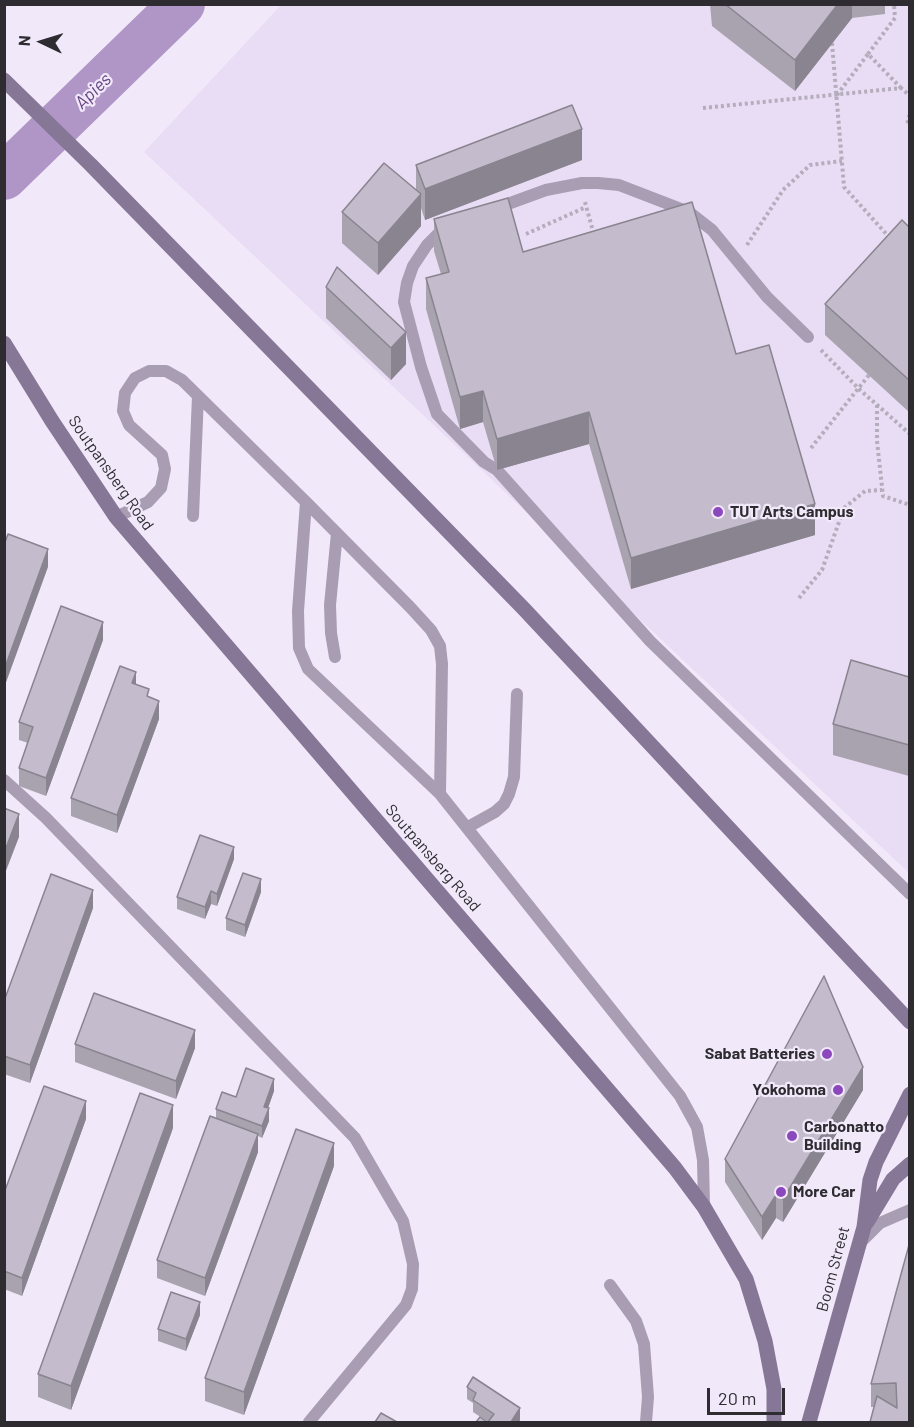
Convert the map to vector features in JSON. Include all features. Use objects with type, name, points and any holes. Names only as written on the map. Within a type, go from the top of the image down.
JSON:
[{"type":"main road","points":[[4,80],[91,165],[524,609],[909,1022]]},
{"type":"main road","name":"Soutpansberg Road","points":[[4,343],[52,421],[116,517],[675,1168],[704,1207],[746,1279],[765,1341],[774,1389],[774,1422]]},
{"type":"main road","name":"Boom Street","points":[[809,1422],[864,1227],[870,1180],[876,1162],[909,1094]]},
{"type":"main road","points":[[864,1227],[893,1179],[909,1164]]},
{"type":"lane","points":[[480,215],[546,190],[582,183],[620,185],[689,212],[712,230],[767,297],[808,337]]},
{"type":"lane","points":[[461,223],[442,230],[427,245],[413,266],[404,302],[421,367],[437,414],[484,462],[497,470],[650,641],[909,894]]},
{"type":"lane","points":[[116,517],[148,502],[161,488],[165,469],[162,455],[129,425],[123,411],[125,393],[135,378],[149,371],[166,371],[182,380],[337,533],[431,630],[440,646],[442,664],[440,794]]},
{"type":"lane","points":[[193,516],[198,396]]},
{"type":"lane","points":[[306,502],[298,611],[299,648],[308,669],[440,794],[680,1096],[697,1127],[703,1160],[704,1207]]},
{"type":"lane","points":[[334,657],[330,605],[337,533]]},
{"type":"lane","points":[[468,827],[495,812],[504,804],[509,794],[514,777],[517,694]]},
{"type":"lane","points":[[4,780],[46,818],[355,1138],[403,1221],[413,1264],[412,1288],[406,1305],[309,1422]]},
{"type":"lane","points":[[859,1244],[880,1223],[909,1210]]},
{"type":"lane","points":[[610,1285],[636,1321],[644,1344],[648,1396],[646,1422]]},
{"type":"path","points":[[836,96],[896,18],[894,4]]},
{"type":"path","points":[[832,43],[844,187],[895,243]]},
{"type":"path","points":[[868,54],[909,96]]},
{"type":"path","points":[[703,108],[901,88]]},
{"type":"path","points":[[909,115],[907,120],[909,126]]},
{"type":"path","points":[[737,262],[783,190],[810,165],[842,161]]},
{"type":"path","points":[[582,183],[595,239]]},
{"type":"path","points":[[526,234],[586,207]]},
{"type":"path","points":[[808,337],[859,389],[909,434]]},
{"type":"path","points":[[811,448],[869,375]]},
{"type":"path","points":[[877,405],[877,441],[883,496],[909,505]]},
{"type":"path","points":[[799,598],[822,570],[844,508],[865,491],[882,490]]},
{"type":"shaded area","name":"TUT Arts Campus","points":[[281,5],[909,5],[909,873],[144,152]]},
{"type":"building","points":[[725,4],[838,4],[795,60]]},
{"type":"building","points":[[572,105],[582,129],[425,189],[416,165]]},
{"type":"building","points":[[384,163],[421,194],[378,243],[342,212]]},
{"type":"building","points":[[508,198],[523,252],[692,202],[736,354],[769,345],[815,504],[631,558],[589,412],[497,439],[483,391],[460,397],[426,278],[449,272],[434,219]]},
{"type":"building","points":[[902,220],[909,227],[909,380],[825,304]]},
{"type":"building","points":[[337,267],[406,332],[391,348],[326,287]]},
{"type":"building","points":[[8,534],[48,549],[4,670],[4,545]]},
{"type":"building","points":[[61,606],[103,622],[46,778],[19,768],[33,727],[19,722]]},
{"type":"building","points":[[851,660],[909,677],[909,745],[833,724]]},
{"type":"building","points":[[120,666],[136,672],[132,683],[149,689],[147,696],[159,701],[117,815],[71,798]]},
{"type":"building","points":[[4,808],[19,814],[4,853]]},
{"type":"building","points":[[200,835],[234,847],[217,894],[211,891],[205,907],[177,897]]},
{"type":"building","points":[[243,873],[261,879],[245,925],[226,918]]},
{"type":"building","points":[[51,874],[93,890],[30,1065],[4,1056],[4,1001]]},
{"type":"building","name":"Carbonatto Building","points":[[824,976],[863,1067],[783,1199],[776,1195],[762,1217],[725,1159]]},
{"type":"building","points":[[94,993],[195,1030],[176,1081],[75,1044]]},
{"type":"building","points":[[246,1068],[274,1079],[264,1107],[269,1108],[262,1126],[216,1109],[222,1092],[236,1097]]},
{"type":"building","points":[[44,1086],[86,1101],[22,1278],[4,1271],[4,1193]]},
{"type":"building","points":[[140,1093],[173,1105],[71,1386],[38,1374]]},
{"type":"building","points":[[210,1116],[258,1134],[205,1278],[157,1260]]},
{"type":"building","points":[[296,1129],[334,1143],[244,1392],[205,1378]]},
{"type":"building","points":[[909,1245],[909,1422],[870,1422],[877,1396],[897,1408],[896,1383],[871,1384]]},
{"type":"building","points":[[171,1292],[200,1302],[186,1339],[158,1329]]},
{"type":"building","points":[[473,1377],[520,1408],[511,1422],[488,1422],[494,1414],[473,1400],[476,1393],[467,1387]]},
{"type":"building","points":[[381,1413],[397,1422],[375,1422]]},
{"type":"building","points":[[480,1417],[487,1422],[476,1422]]},
{"type":"waterway","name":"Apies","points":[[4,177],[182,4]]},
{"type":"place","name":"TUT Arts Campus","points":[[718,512]]},
{"type":"place","name":"Sabat Batteries","points":[[827,1054]]},
{"type":"place","name":"Yokohoma","points":[[838,1090]]},
{"type":"place","name":"Carbonatto Building","points":[[792,1136]]},
{"type":"place","name":"More Car","points":[[781,1192]]}]
